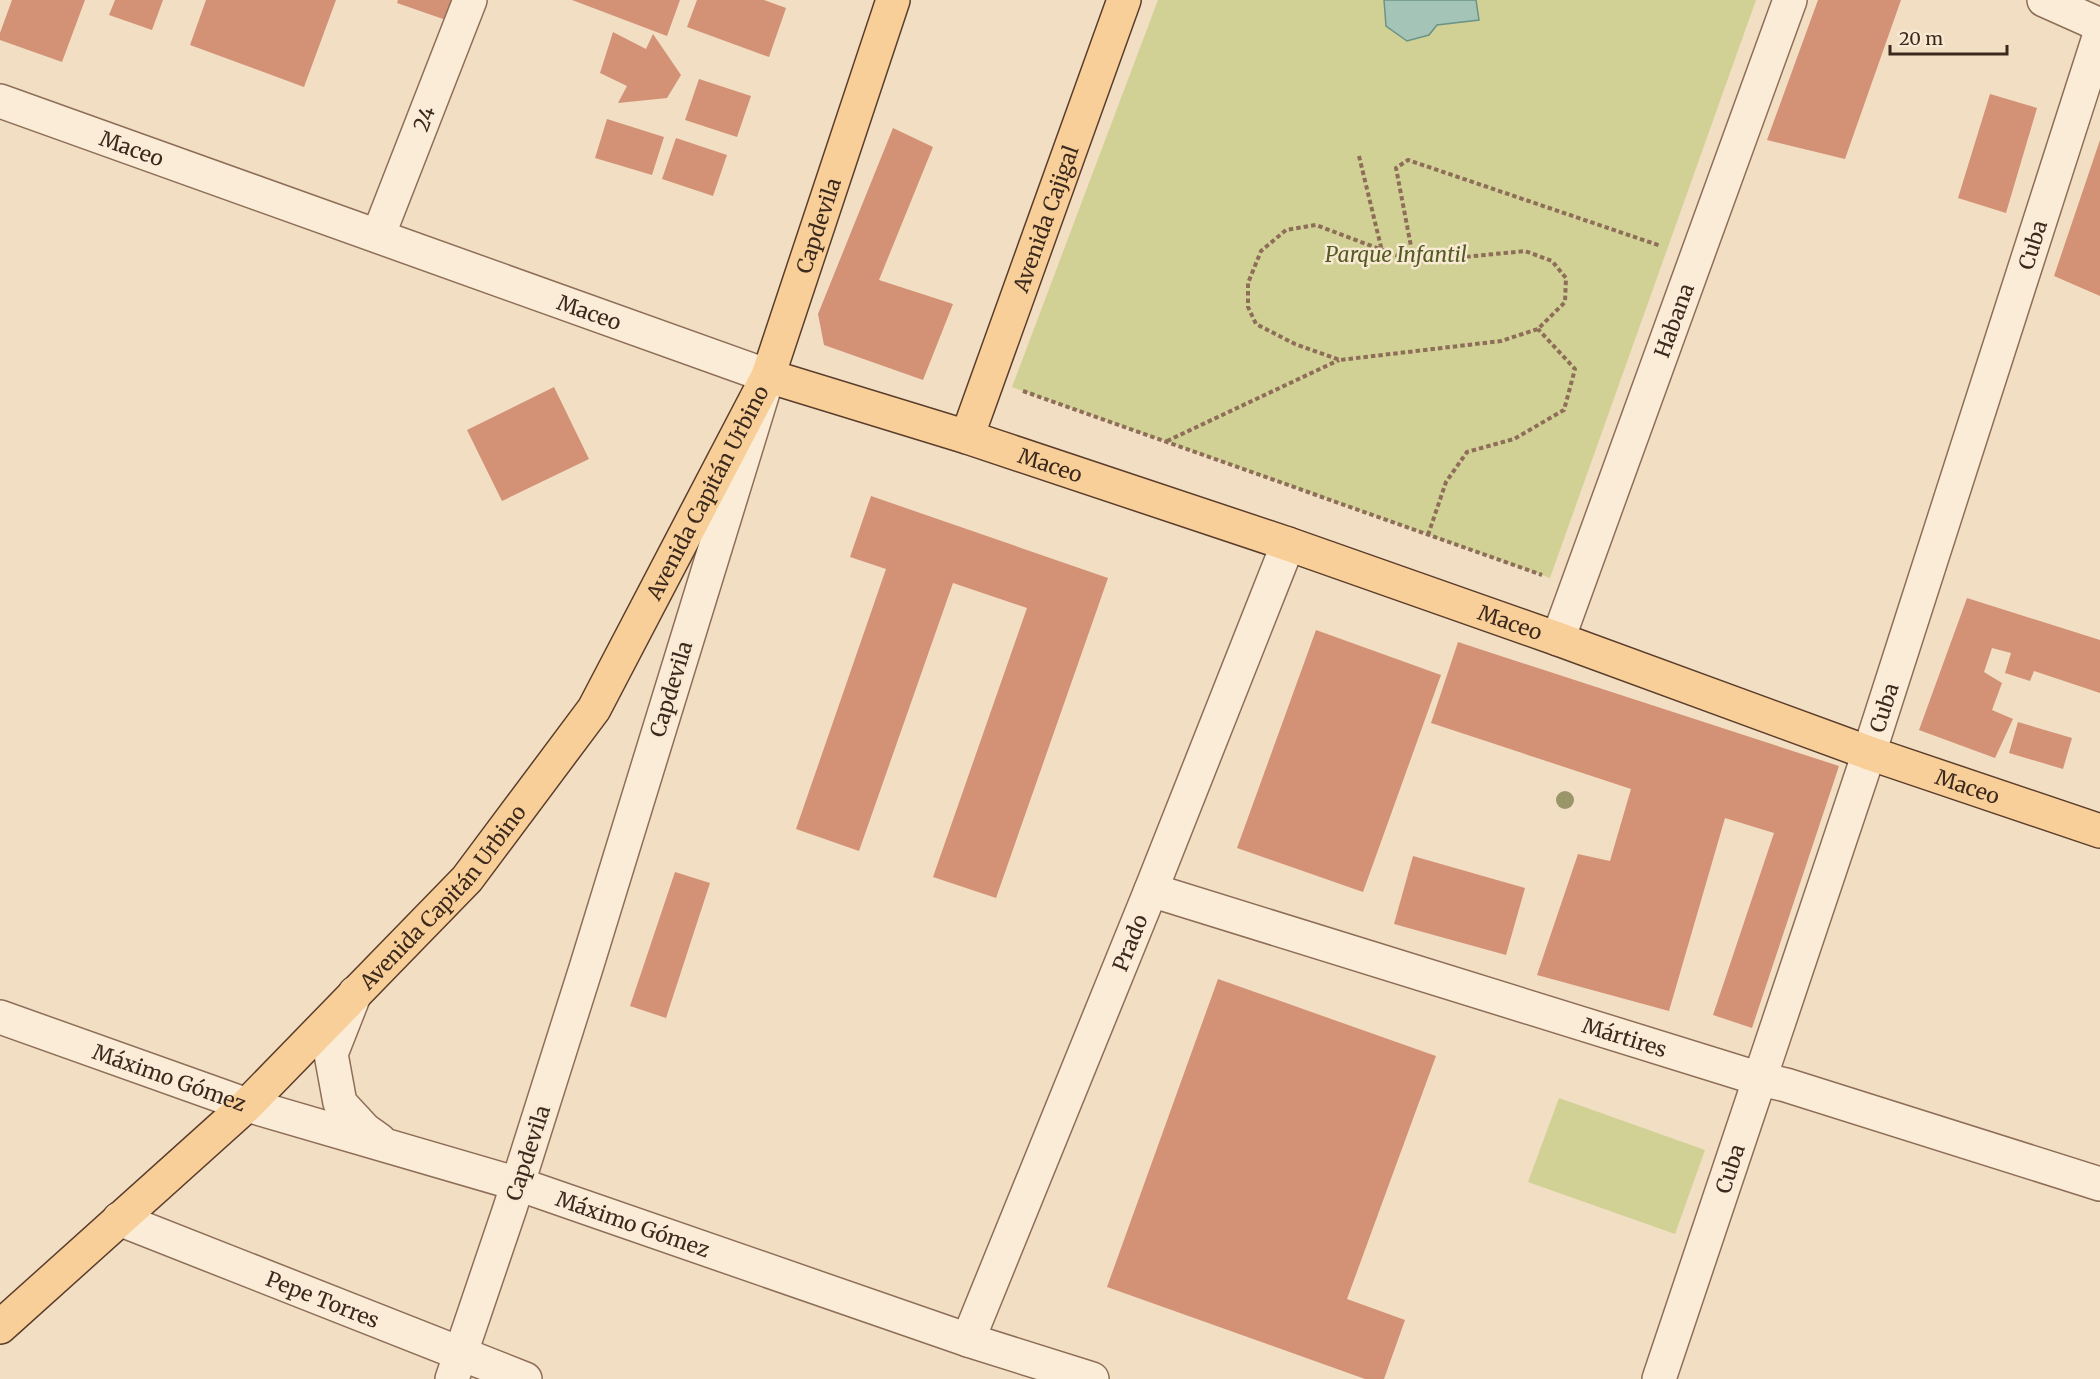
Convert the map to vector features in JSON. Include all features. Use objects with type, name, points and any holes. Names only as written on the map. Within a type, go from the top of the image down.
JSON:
[{"type":"main road","name":"Capdevila","points":[[768,376],[893,0]]},
{"type":"main road","name":"Avenida Cajigal","points":[[967,437],[1124,0]]},
{"type":"main road","name":"Maceo","points":[[768,376],[967,437],[1288,543],[1869,753],[2100,831]]},
{"type":"main road","name":"Avenida Capitán Urbino","points":[[0,1327],[247,1105],[467,879],[594,709],[768,376]]},
{"type":"street","name":"24","points":[[378,236],[470,0]]},
{"type":"street","name":"Habana","points":[[1558,639],[1790,0]]},
{"type":"street","points":[[2044,0],[2100,25]]},
{"type":"street","name":"Cuba","points":[[1659,1379],[1869,753],[2100,34]]},
{"type":"street","name":"Maceo","points":[[0,101],[768,376]]},
{"type":"street","name":"Capdevila","points":[[456,1366],[518,1184],[768,376]]},
{"type":"street","name":"Prado","points":[[968,1340],[1151,890],[1288,543]]},
{"type":"street","name":"Mártires","points":[[1151,890],[2100,1184]]},
{"type":"street","points":[[356,993],[331,1054],[340,1103],[365,1130],[387,1146]]},
{"type":"street","name":"Máximo Gómez","points":[[0,1017],[247,1105],[518,1184],[1072,1376]]},
{"type":"street","name":"Pepe Torres","points":[[119,1219],[456,1366],[525,1379]]},
{"type":"path","points":[[1359,156],[1382,251]]},
{"type":"path","points":[[1414,262],[1396,168],[1408,160],[1667,248]]},
{"type":"path","points":[[1166,441],[1340,360],[1501,341],[1538,329],[1565,302],[1566,278],[1552,261],[1525,251],[1414,262],[1316,225],[1286,230],[1261,250],[1248,283],[1248,307],[1256,324],[1295,344],[1340,360]]},
{"type":"path","points":[[1428,535],[1446,482],[1467,452],[1514,439],[1564,410],[1575,369],[1538,329]]},
{"type":"path","points":[[1012,387],[1550,578]]},
{"type":"green space","name":"Parque Infantil","points":[[1158,0],[1756,0],[1550,578],[1012,387]]},
{"type":"green space","points":[[1559,1098],[1705,1150],[1675,1234],[1528,1182]]},
{"type":"shaded area","points":[[1384,0],[1476,0],[1479,20],[1437,25],[1429,35],[1407,41],[1386,26]]},
{"type":"building","points":[[12,0],[85,0],[62,62],[0,40],[0,33]]},
{"type":"building","points":[[115,0],[163,0],[152,30],[109,15]]},
{"type":"building","points":[[206,0],[336,0],[304,87],[190,45]]},
{"type":"building","points":[[398,0],[453,0],[446,20],[397,3]]},
{"type":"building","points":[[572,0],[680,0],[667,36]]},
{"type":"building","points":[[697,0],[764,0],[786,8],[769,57],[687,27]]},
{"type":"building","points":[[1818,0],[1901,0],[1845,159],[1767,140]]},
{"type":"building","points":[[613,32],[646,49],[653,34],[681,75],[667,98],[618,103],[627,86],[600,73]]},
{"type":"building","points":[[699,79],[751,96],[737,137],[685,120]]},
{"type":"building","points":[[1990,94],[2037,108],[2006,213],[1958,198]]},
{"type":"building","points":[[607,119],[664,137],[652,175],[595,158]]},
{"type":"building","points":[[893,128],[933,147],[879,280],[953,304],[923,380],[824,345],[818,314]]},
{"type":"building","points":[[676,138],[727,155],[713,196],[662,179]]},
{"type":"building","points":[[2100,140],[2100,296],[2054,276]]},
{"type":"building","points":[[554,387],[589,459],[502,501],[467,430]]},
{"type":"building","points":[[871,496],[1108,578],[996,898],[933,877],[1027,608],[953,583],[859,851],[796,829],[886,569],[850,557]]},
{"type":"building","points":[[1967,598],[2100,640],[2100,693],[2034,671],[2030,681],[2005,673],[2011,653],[1992,648],[1984,672],[2002,683],[1992,710],[2013,719],[1995,758],[1919,730]]},
{"type":"building","points":[[1316,630],[1441,675],[1363,892],[1237,848]]},
{"type":"building","points":[[1458,642],[1839,766],[1752,1028],[1713,1015],[1774,833],[1725,818],[1669,1011],[1537,975],[1578,854],[1610,861],[1631,789],[1431,723]]},
{"type":"building","points":[[2018,722],[2072,738],[2063,769],[2009,753]]},
{"type":"building","points":[[1413,856],[1525,888],[1506,955],[1394,924]]},
{"type":"building","points":[[675,872],[710,883],[666,1018],[630,1006]]},
{"type":"building","points":[[1218,979],[1436,1056],[1347,1299],[1405,1320],[1384,1379],[1365,1379],[1107,1287]]}]
